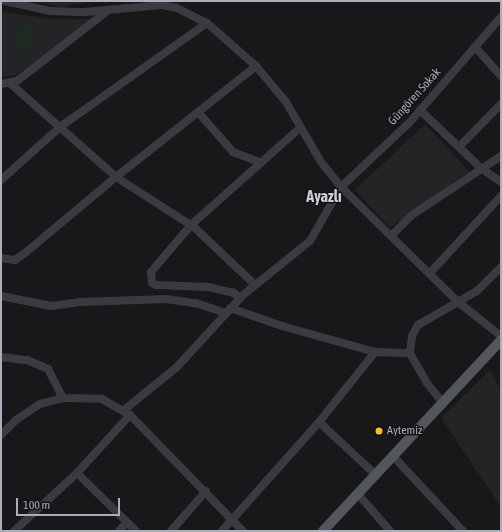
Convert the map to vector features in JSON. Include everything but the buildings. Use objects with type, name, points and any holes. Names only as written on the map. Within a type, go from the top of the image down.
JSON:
[{"type":"main road","points":[[323,531],[501,340]]},
{"type":"street","points":[[9,1],[50,11],[106,12],[145,3],[177,8],[207,23],[256,66],[286,102],[300,128],[342,188],[458,302],[501,336]]},
{"type":"street","points":[[1,84],[11,84],[106,12]]},
{"type":"street","name":"Güngören Sokak","points":[[14,531],[78,473],[127,413],[176,368],[240,298],[310,241],[342,188],[420,110],[501,17]]},
{"type":"street","points":[[1,180],[60,127],[207,23]]},
{"type":"street","points":[[475,47],[501,76]]},
{"type":"street","points":[[1,257],[15,260],[116,177],[256,66]]},
{"type":"street","points":[[11,84],[60,127],[66,130],[116,177],[142,196],[191,225],[255,285]]},
{"type":"street","points":[[459,147],[501,104]]},
{"type":"street","points":[[420,110],[482,169],[501,182]]},
{"type":"street","points":[[198,112],[232,152],[261,163]]},
{"type":"street","points":[[240,298],[234,293],[208,287],[163,287],[152,283],[151,272],[191,225],[300,128]]},
{"type":"street","points":[[391,236],[412,215],[501,156]]},
{"type":"street","points":[[430,273],[501,196]]},
{"type":"street","points":[[443,403],[427,383],[410,353],[412,336],[418,326],[477,292],[501,267]]},
{"type":"street","points":[[1,296],[51,306],[80,302],[166,299],[196,302],[375,352],[410,353]]},
{"type":"street","points":[[222,531],[319,422],[375,352]]},
{"type":"street","points":[[1,357],[27,360],[48,369],[63,398]]},
{"type":"street","points":[[1,435],[16,420],[40,404],[63,398],[102,399],[127,413],[243,531]]},
{"type":"street","points":[[319,422],[376,475]]},
{"type":"street","points":[[393,456],[462,531]]},
{"type":"street","points":[[78,473],[136,531]]},
{"type":"street","points":[[171,531],[206,492]]},
{"type":"street","points":[[358,494],[390,531]]},
{"type":"street","points":[[119,531],[127,522]]},
{"type":"shaded area","points":[[36,1],[93,1],[59,7]]},
{"type":"shaded area","points":[[1,11],[50,19],[90,19],[83,29],[16,75],[1,77]]},
{"type":"shaded area","points":[[21,22],[36,26],[28,56],[13,52]]},
{"type":"shaded area","points":[[425,124],[469,171],[390,228],[355,190]]},
{"type":"shaded area","points":[[490,370],[501,390],[501,507],[441,418]]},
{"type":"place","name":"Aytemiz","points":[[379,431]]},
{"type":"district","name":"Ayazlı","points":[[324,196]]}]
